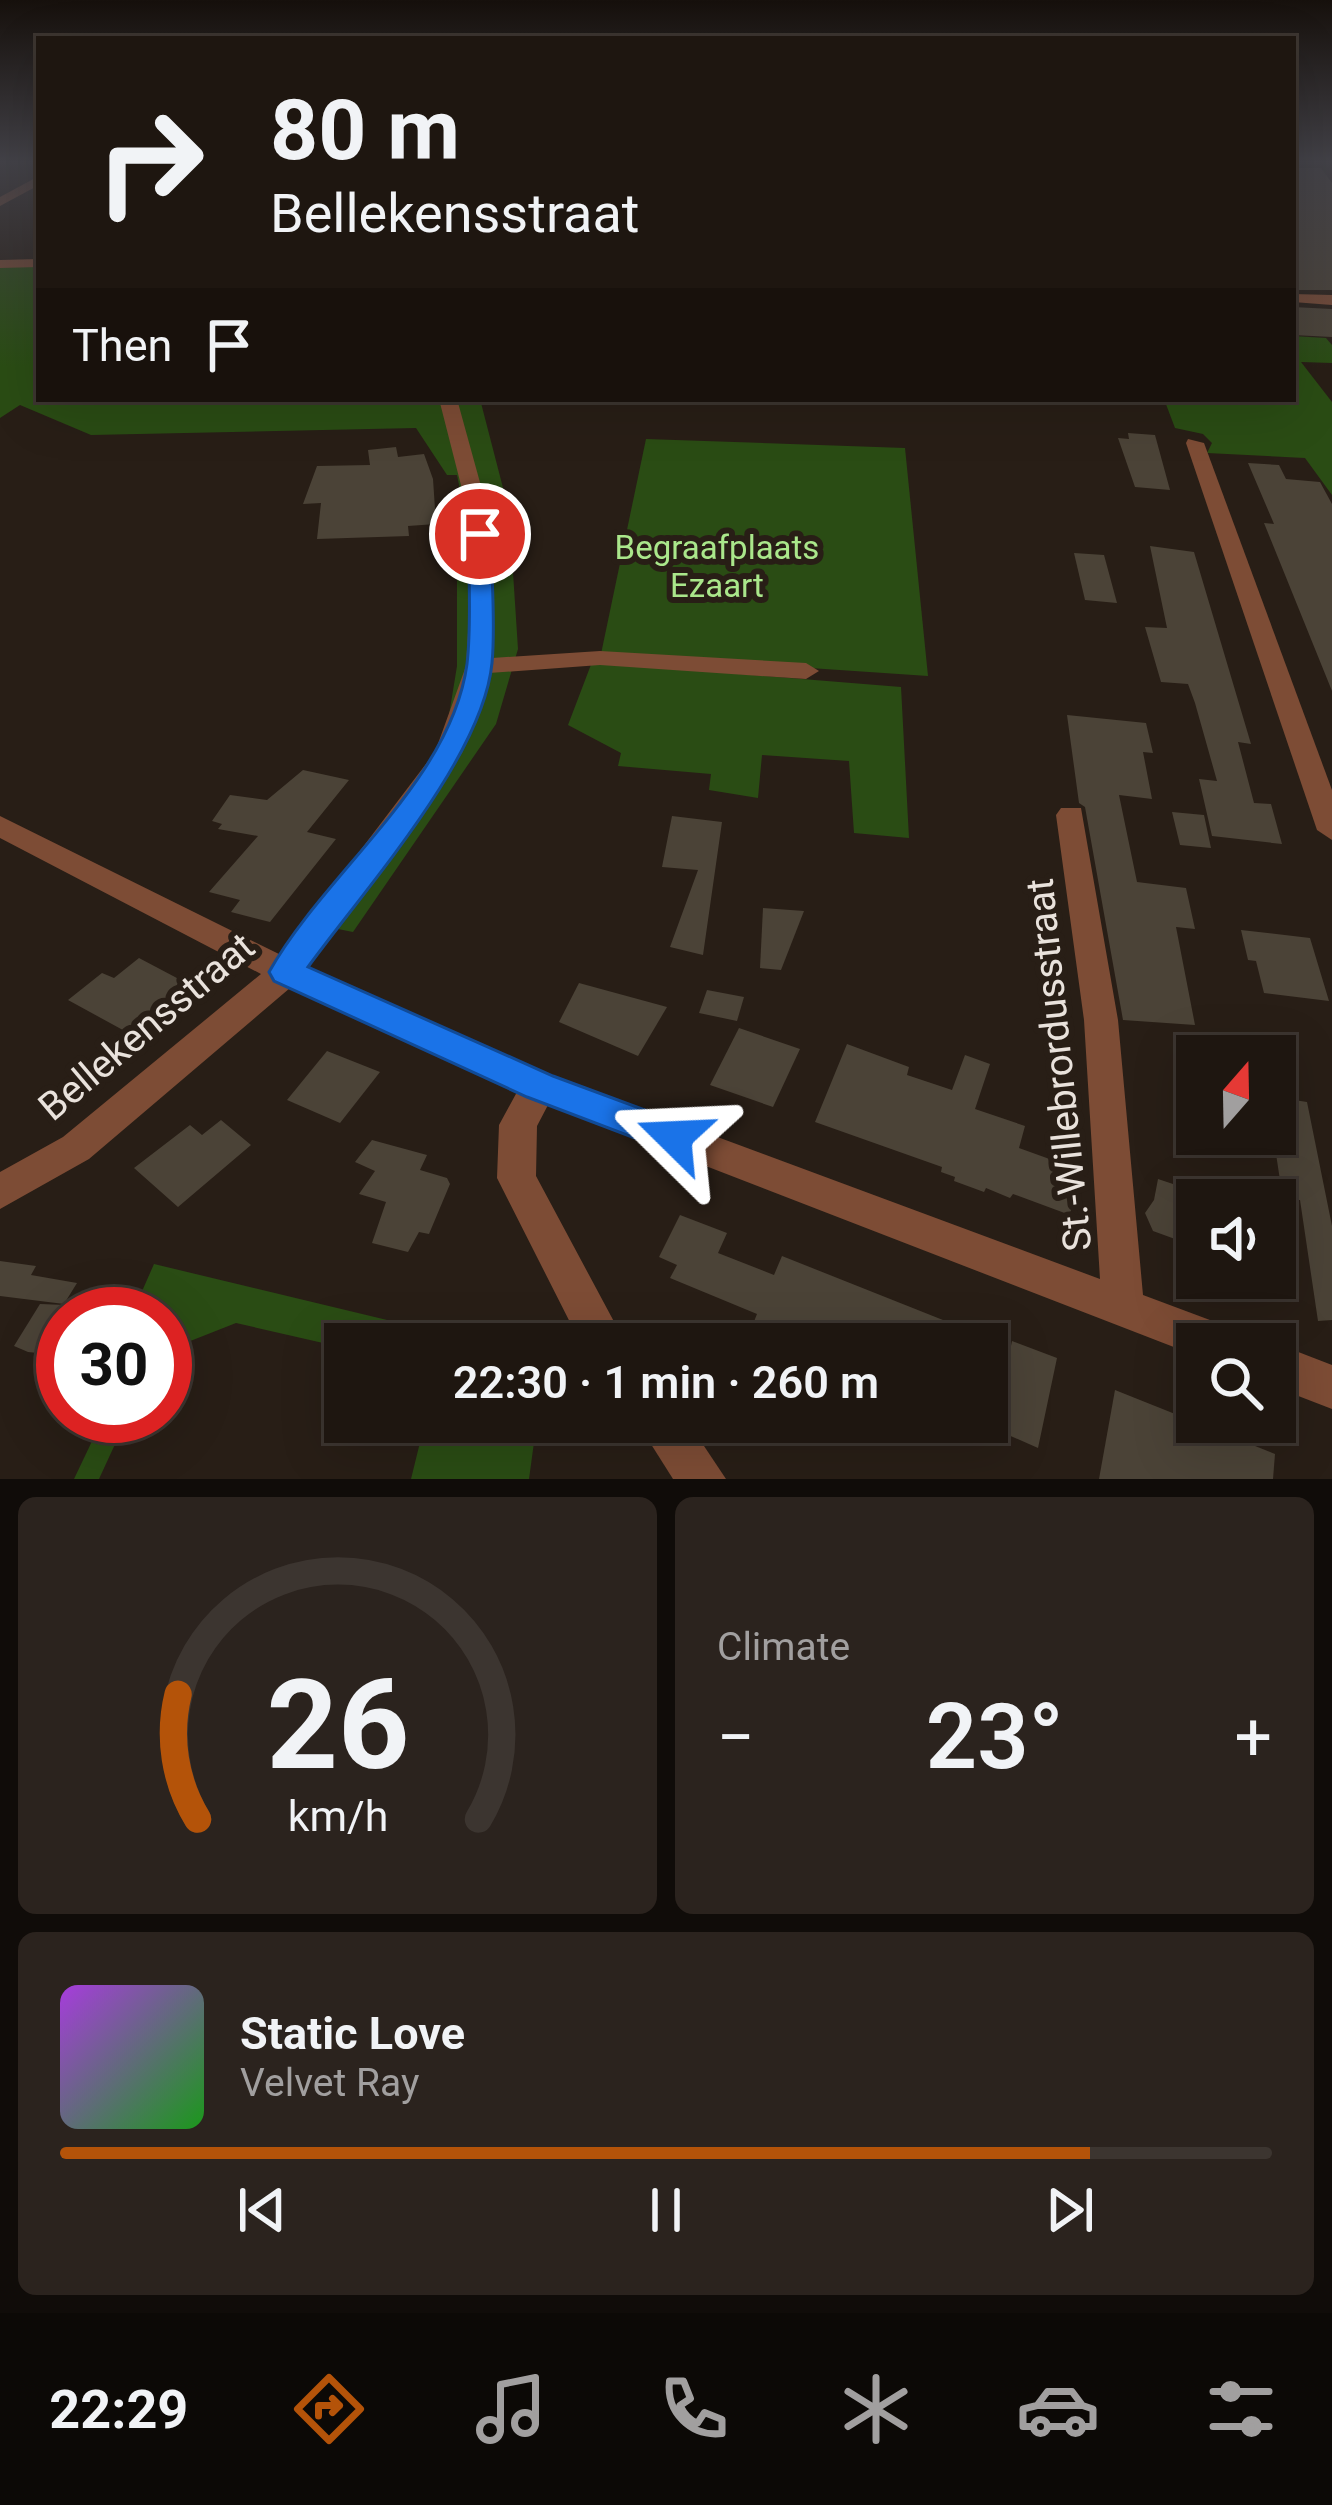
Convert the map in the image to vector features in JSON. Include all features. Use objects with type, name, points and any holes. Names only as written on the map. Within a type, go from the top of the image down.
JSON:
[{"type":"street","points":[[0,264],[36,263]]},
{"type":"street","points":[[1296,298],[1332,300]]},
{"type":"street","name":"Bellekensstraat","points":[[0,1192],[76,1148],[286,972],[448,753],[479,666],[480,534],[449,402]]},
{"type":"street","points":[[1195,443],[1332,830]]},
{"type":"street","points":[[479,666],[600,658],[806,671]]},
{"type":"street","name":"St.-Willebrordusstraat","points":[[1071,815],[1101,1021],[1123,1307]]},
{"type":"street","points":[[0,826],[286,972],[540,1086],[1176,1327]]},
{"type":"street","points":[[540,1086],[518,1125],[515,1178],[593,1323]]},
{"type":"street","points":[[1296,1374],[1332,1388]]},
{"type":"street","points":[[675,1443],[702,1479]]},
{"type":"green space","points":[[36,260],[36,402],[481,402],[509,511],[518,649],[496,724],[353,932],[333,928],[463,747],[475,719],[449,715],[457,666],[457,536],[469,534],[457,475],[447,475],[416,428],[91,435],[20,405],[0,418],[0,261]]},
{"type":"green space","points":[[1296,336],[1326,338],[1332,345],[1332,363],[1301,362],[1332,402],[1332,495],[1305,458],[1207,453],[1212,443],[1203,434],[1175,428],[1165,402],[1296,402]]},
{"type":"green space","name":"Begraafplaats Ezaart","points":[[646,439],[905,448],[928,676],[601,654]]},
{"type":"green space","points":[[592,662],[901,687],[909,838],[854,833],[849,761],[762,755],[758,798],[709,790],[711,774],[618,766],[621,753],[568,725]]},
{"type":"green space","points":[[154,1264],[400,1323],[324,1323],[324,1343],[236,1323],[192,1340],[192,1287],[144,1287]]},
{"type":"green space","points":[[91,1443],[116,1443],[99,1479],[74,1479]]},
{"type":"green space","points":[[420,1443],[534,1443],[529,1479],[411,1479]]},
{"type":"building","points":[[1296,229],[1332,229],[1332,290],[1296,290]]},
{"type":"building","points":[[1296,307],[1332,309],[1332,337],[1296,335]]},
{"type":"building","points":[[1128,433],[1155,435],[1170,490],[1135,487],[1118,438],[1129,439]]},
{"type":"building","points":[[396,447],[398,457],[424,454],[433,479],[436,524],[408,526],[409,536],[317,539],[321,503],[303,504],[317,466],[370,465],[368,450]]},
{"type":"building","points":[[1248,463],[1279,465],[1286,479],[1320,482],[1332,504],[1332,691],[1264,523],[1274,524]]},
{"type":"building","points":[[1150,546],[1194,552],[1251,744],[1238,742],[1254,803],[1271,804],[1282,844],[1212,836],[1199,779],[1217,781],[1195,703],[1188,684],[1161,682],[1145,627],[1167,628]]},
{"type":"building","points":[[1074,553],[1104,555],[1117,603],[1085,600]]},
{"type":"building","points":[[1067,715],[1146,723],[1153,753],[1143,752],[1152,799],[1119,795],[1137,882],[1186,888],[1195,929],[1176,927],[1195,1025],[1123,1020],[1085,807],[1079,803]]},
{"type":"building","points":[[303,770],[349,780],[307,832],[336,839],[270,922],[231,912],[240,900],[209,892],[258,836],[218,829],[222,824],[212,821],[230,795],[267,800]]},
{"type":"building","points":[[1172,812],[1204,815],[1211,848],[1180,845]]},
{"type":"building","points":[[672,816],[722,822],[703,955],[670,947],[698,870],[662,867]]},
{"type":"building","points":[[763,908],[804,911],[781,970],[760,968]]},
{"type":"building","points":[[1241,930],[1310,938],[1329,1001],[1264,993],[1256,961],[1248,960]]},
{"type":"building","points":[[139,958],[192,986],[132,1035],[68,1000],[102,973],[114,978]]},
{"type":"building","points":[[579,983],[667,1007],[638,1056],[559,1022]]},
{"type":"building","points":[[707,990],[744,997],[737,1021],[699,1013]]},
{"type":"building","points":[[739,1028],[800,1049],[773,1107],[710,1085]]},
{"type":"building","points":[[847,1044],[909,1067],[907,1075],[952,1090],[965,1055],[990,1064],[975,1109],[1025,1126],[1019,1148],[1080,1170],[1070,1215],[1013,1194],[1010,1198],[986,1188],[984,1192],[954,1181],[955,1177],[941,1172],[942,1167],[815,1122]]},
{"type":"building","points":[[327,1051],[380,1072],[340,1123],[287,1100]]},
{"type":"building","points":[[1296,1100],[1307,1102],[1332,1226],[1332,1320],[1318,1321],[1296,1179],[1280,1179],[1276,1155],[1296,1155]]},
{"type":"building","points":[[221,1120],[251,1145],[178,1207],[134,1168],[190,1125],[202,1135]]},
{"type":"building","points":[[372,1140],[427,1155],[420,1170],[447,1178],[450,1184],[429,1234],[419,1232],[408,1252],[372,1243],[386,1202],[359,1194],[375,1171],[355,1162]]},
{"type":"building","points":[[1158,1179],[1176,1185],[1176,1239],[1153,1231],[1145,1213],[1154,1200]]},
{"type":"building","points":[[680,1215],[727,1233],[718,1253],[774,1275],[782,1256],[948,1322],[753,1323],[757,1314],[670,1278],[677,1265],[659,1257]]},
{"type":"building","points":[[0,1261],[36,1266],[31,1275],[77,1283],[75,1287],[36,1287],[36,1300],[0,1296]]},
{"type":"building","points":[[36,1310],[36,1353],[14,1346]]},
{"type":"building","points":[[1012,1341],[1057,1358],[1038,1448],[1008,1435]]},
{"type":"building","points":[[1115,1390],[1176,1414],[1176,1443],[1248,1443],[1275,1454],[1273,1479],[1099,1479]]},
{"type":"route","points":[[480,534],[479,666],[461,724],[435,772],[286,972],[540,1086],[674,1137]]}]
